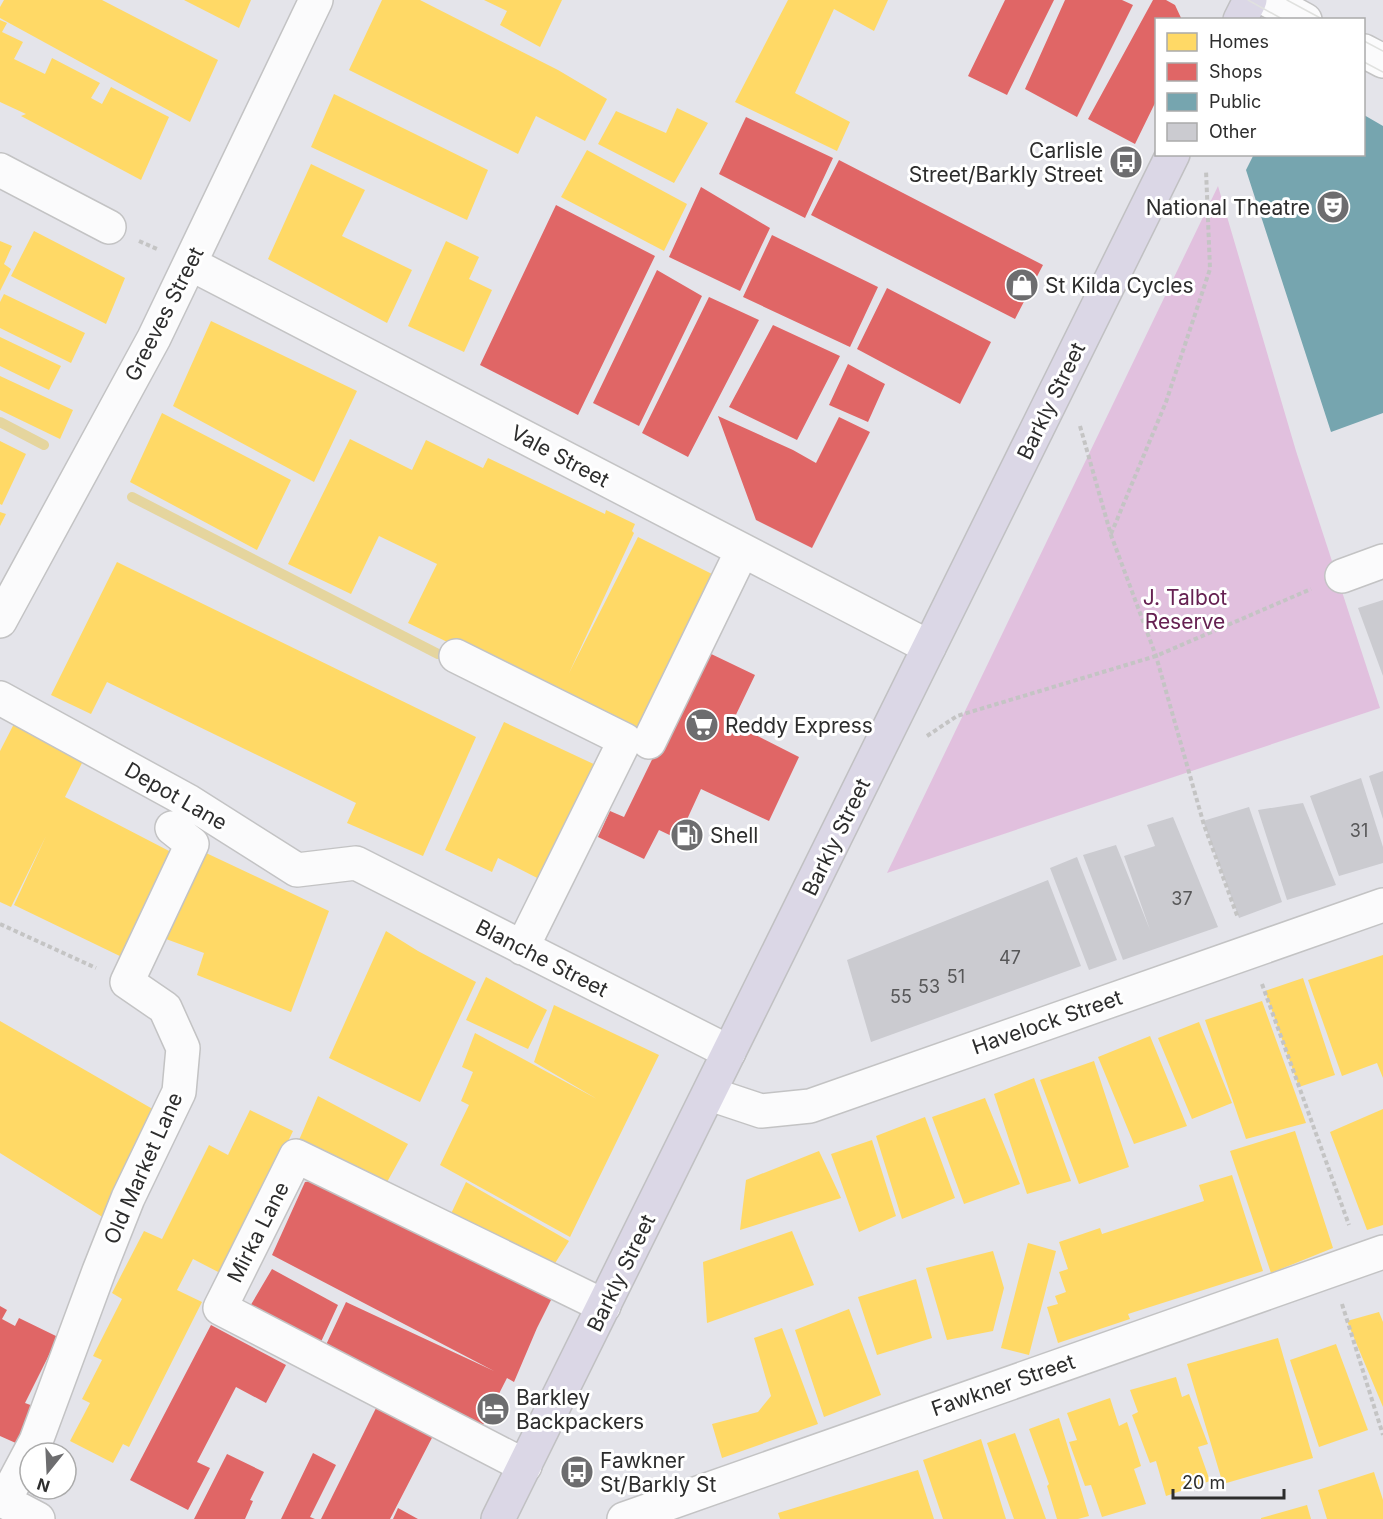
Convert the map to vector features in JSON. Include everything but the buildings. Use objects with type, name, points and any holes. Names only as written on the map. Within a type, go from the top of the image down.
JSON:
[{"type":"main road","points":[[1241,18],[1250,0]]},
{"type":"main road","name":"Barkly Street","points":[[498,1519],[1172,156]]},
{"type":"street","name":"Greeves Street","points":[[0,621],[154,338],[316,0]]},
{"type":"street","points":[[1268,0],[1301,18]]},
{"type":"street","points":[[1365,52],[1383,61]]},
{"type":"street","points":[[0,170],[109,227]]},
{"type":"street","name":"Vale Street","points":[[191,264],[929,647]]},
{"type":"street","points":[[649,742],[742,551]]},
{"type":"street","points":[[1342,576],[1383,561]]},
{"type":"street","points":[[456,656],[625,740],[522,948]]},
{"type":"street","name":"Depot Lane","points":[[0,698],[188,801],[297,870],[356,863]]},
{"type":"street","points":[[127,982],[192,844],[172,828]]},
{"type":"street","name":"Blanche Street","points":[[356,863],[729,1052]]},
{"type":"street","name":"Havelock Street","points":[[710,1094],[761,1112],[810,1106],[1383,905]]},
{"type":"street","name":"Old Market Lane","points":[[2,1500],[36,1441],[111,1239],[179,1092],[183,1048],[165,1008],[127,982]]},
{"type":"street","name":"Mirka Lane","points":[[525,1466],[220,1308],[296,1156],[604,1306]]},
{"type":"street","name":"Fawkner Street","points":[[624,1519],[1372,1256]]},
{"type":"street","points":[[2,1500],[38,1519]]},
{"type":"path","points":[[1111,534],[1166,402],[1210,269],[1206,166]]},
{"type":"path","points":[[109,227],[191,264]]},
{"type":"path","points":[[1065,373],[1111,534],[1156,656],[1204,825],[1250,951],[1372,1256]]},
{"type":"path","points":[[921,740],[957,716],[1156,656],[1342,576]]},
{"type":"path","points":[[0,924],[127,982]]},
{"type":"path","points":[[1331,1269],[1383,1435]]},
{"type":"green space","name":"J. Talbot Reserve","points":[[1218,186],[1296,451],[1380,708],[887,873]]},
{"type":"waterway","points":[[0,422],[44,445]]},
{"type":"waterway","points":[[132,497],[438,654]]},
{"type":"tram line","points":[[1248,0],[1280,18]]},
{"type":"tram line","points":[[1287,0],[1320,18]]},
{"type":"tram line","points":[[1365,42],[1383,51]]},
{"type":"tram line","points":[[1365,63],[1383,72]]},
{"type":"place","name":"Carlisle Street/Barkly Street","points":[[1126,162]]},
{"type":"place","name":"National Theatre","points":[[1333,207]]},
{"type":"place","name":"St Kilda Cycles","points":[[1022,285]]},
{"type":"place","name":"Reddy Express","points":[[702,725]]},
{"type":"place","name":"Shell","points":[[687,835]]},
{"type":"place","name":"Barkley Backpackers","points":[[493,1409]]},
{"type":"place","name":"Fawkner St/Barkly St","points":[[577,1472]]}]
